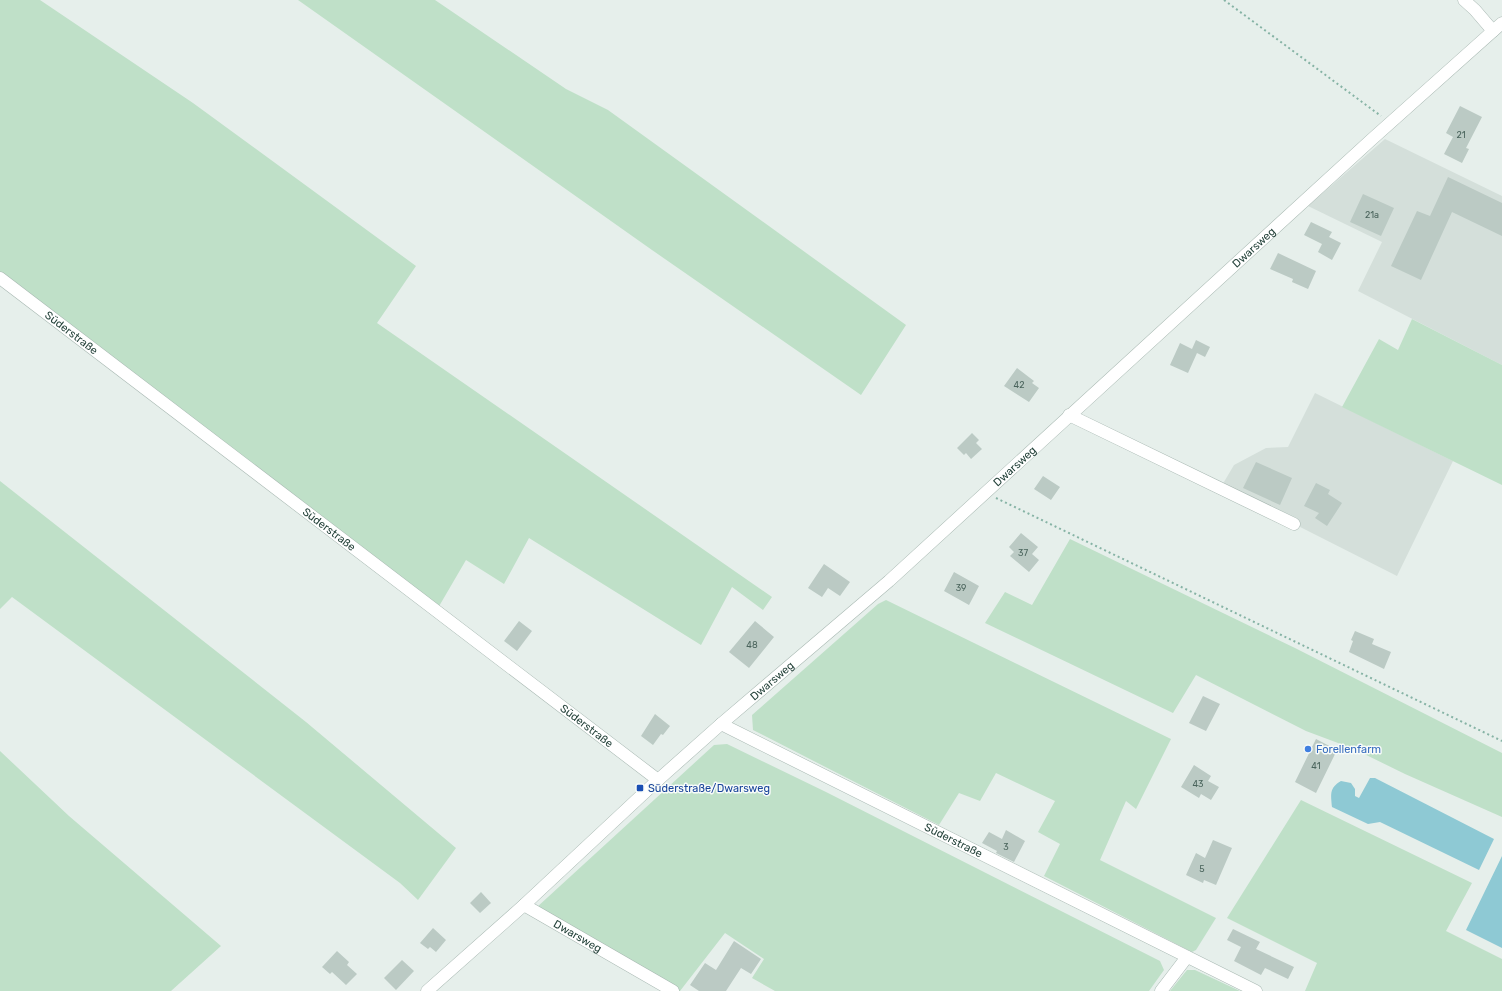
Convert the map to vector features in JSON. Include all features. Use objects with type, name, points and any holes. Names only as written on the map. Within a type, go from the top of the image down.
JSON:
[{"type":"street","points":[[1464,0],[1497,27]]},
{"type":"street","name":"Dwarsweg","points":[[427,991],[524,905],[658,780],[721,724],[889,581],[984,492],[1497,27]]},
{"type":"street","name":"Süderstraße","points":[[0,278],[658,780]]},
{"type":"street","points":[[1070,415],[1294,524]]},
{"type":"street","name":"Süderstraße","points":[[721,724],[1256,991]]},
{"type":"street","name":"Dwarsweg","points":[[524,905],[673,991]]},
{"type":"street","points":[[1161,991],[1187,957]]},
{"type":"path","points":[[1224,0],[1390,123]]},
{"type":"path","points":[[984,492],[1502,741]]},
{"type":"shaded area","points":[[1385,139],[1502,196],[1502,365],[1358,291],[1382,242],[1308,206]]},
{"type":"shaded area","points":[[1315,393],[1453,461],[1397,576],[1221,487],[1234,465],[1266,448],[1288,447]]},
{"type":"green space","points":[[0,0],[40,0],[193,103],[416,266],[377,323],[772,597],[763,610],[732,587],[701,645],[529,538],[504,584],[466,560],[438,608],[0,274]]},
{"type":"green space","points":[[298,0],[435,0],[566,89],[608,110],[906,325],[861,395],[652,250]]},
{"type":"green space","points":[[1412,319],[1502,365],[1502,485],[1342,407],[1379,339],[1398,350]]},
{"type":"green space","points":[[0,481],[306,722],[456,848],[418,900],[400,883],[12,597],[0,609]]},
{"type":"green space","points":[[1070,539],[1295,648],[1502,753],[1502,817],[1405,774],[1354,749],[1306,731],[1196,675],[1173,713],[985,623],[1005,592],[1032,605]]},
{"type":"green space","points":[[886,600],[1171,739],[1136,809],[1126,801],[1100,860],[1216,918],[1196,950],[1192,952],[1044,876],[1060,844],[1038,832],[1055,801],[996,773],[980,801],[959,793],[939,825],[753,730],[752,715],[878,604]]},
{"type":"green space","points":[[727,744],[826,792],[1160,961],[1164,970],[1149,991],[775,991],[752,978],[764,959],[725,933],[679,991],[536,908],[714,745]]},
{"type":"green space","points":[[0,751],[69,816],[221,946],[171,991],[0,991]]},
{"type":"green space","points":[[1301,800],[1472,883],[1446,931],[1502,959],[1502,991],[1305,991],[1317,963],[1227,918]]},
{"type":"green space","points":[[1187,970],[1195,970],[1240,991],[1170,991]]},
{"type":"water","points":[[1370,778],[1375,778],[1494,839],[1479,870],[1380,822],[1368,824],[1332,807],[1331,798],[1334,786],[1341,781],[1351,783],[1355,789],[1355,796],[1359,798]]},
{"type":"water","points":[[1502,856],[1502,948],[1466,930]]},
{"type":"building","points":[[1460,106],[1482,117],[1466,148],[1469,149],[1462,163],[1444,154],[1453,137],[1446,133]]},
{"type":"building","points":[[1448,177],[1502,203],[1502,236],[1452,212],[1421,280],[1391,266],[1417,211],[1430,216]]},
{"type":"building","points":[[1363,194],[1394,208],[1381,236],[1350,222]]},
{"type":"building","points":[[1311,222],[1332,232],[1329,237],[1341,243],[1332,260],[1318,252],[1322,244],[1304,235]]},
{"type":"building","points":[[1278,253],[1316,271],[1308,289],[1292,282],[1293,279],[1270,269]]},
{"type":"building","points":[[1196,340],[1210,347],[1205,357],[1197,353],[1188,373],[1170,365],[1180,343],[1192,349]]},
{"type":"building","points":[[1017,368],[1034,381],[1032,383],[1039,388],[1029,402],[1004,386]]},
{"type":"building","points":[[972,433],[979,440],[976,443],[982,449],[971,459],[966,453],[964,455],[957,448]]},
{"type":"building","points":[[1256,462],[1292,478],[1280,505],[1243,488]]},
{"type":"building","points":[[1043,476],[1060,487],[1051,500],[1034,489]]},
{"type":"building","points":[[1316,483],[1330,490],[1328,494],[1342,503],[1327,526],[1315,518],[1319,513],[1304,506]]},
{"type":"building","points":[[1021,533],[1038,547],[1032,554],[1039,560],[1029,572],[1010,556],[1014,552],[1009,547]]},
{"type":"building","points":[[824,564],[850,582],[840,596],[828,588],[822,597],[808,588]]},
{"type":"building","points":[[954,572],[979,586],[969,605],[944,591]]},
{"type":"building","points":[[519,621],[532,631],[517,651],[504,641]]},
{"type":"building","points":[[755,621],[774,637],[749,668],[729,652]]},
{"type":"building","points":[[1355,631],[1374,639],[1372,644],[1391,652],[1384,669],[1349,652],[1353,641],[1351,640]]},
{"type":"building","points":[[1203,696],[1220,704],[1206,731],[1189,723]]},
{"type":"building","points":[[655,714],[670,726],[663,735],[661,734],[653,745],[641,736]]},
{"type":"building","points":[[1316,739],[1337,750],[1316,793],[1295,782]]},
{"type":"building","points":[[1194,765],[1211,776],[1208,781],[1219,787],[1211,800],[1201,794],[1199,798],[1181,787]]},
{"type":"building","points":[[1006,830],[1025,841],[1014,862],[996,853],[997,851],[982,843],[989,832],[1002,839]]},
{"type":"building","points":[[1213,840],[1232,848],[1216,885],[1204,880],[1203,883],[1186,875],[1196,853],[1205,858]]},
{"type":"building","points":[[481,892],[491,903],[480,913],[470,903]]},
{"type":"building","points":[[433,928],[446,940],[436,952],[430,947],[428,949],[420,943]]},
{"type":"building","points":[[1233,929],[1260,942],[1256,949],[1294,967],[1288,979],[1265,968],[1261,975],[1234,961],[1241,947],[1227,940]]},
{"type":"building","points":[[734,941],[761,959],[751,974],[741,968],[726,991],[699,991],[690,985],[705,963],[716,970]]},
{"type":"building","points":[[337,951],[349,962],[347,965],[357,974],[346,985],[332,972],[330,974],[322,967]]},
{"type":"building","points":[[402,960],[414,971],[396,990],[384,978]]},
{"type":"place","name":"Forellenfarm","points":[[1308,749]]},
{"type":"place","name":"Süderstraße/Dwarsweg","points":[[640,788]]}]
